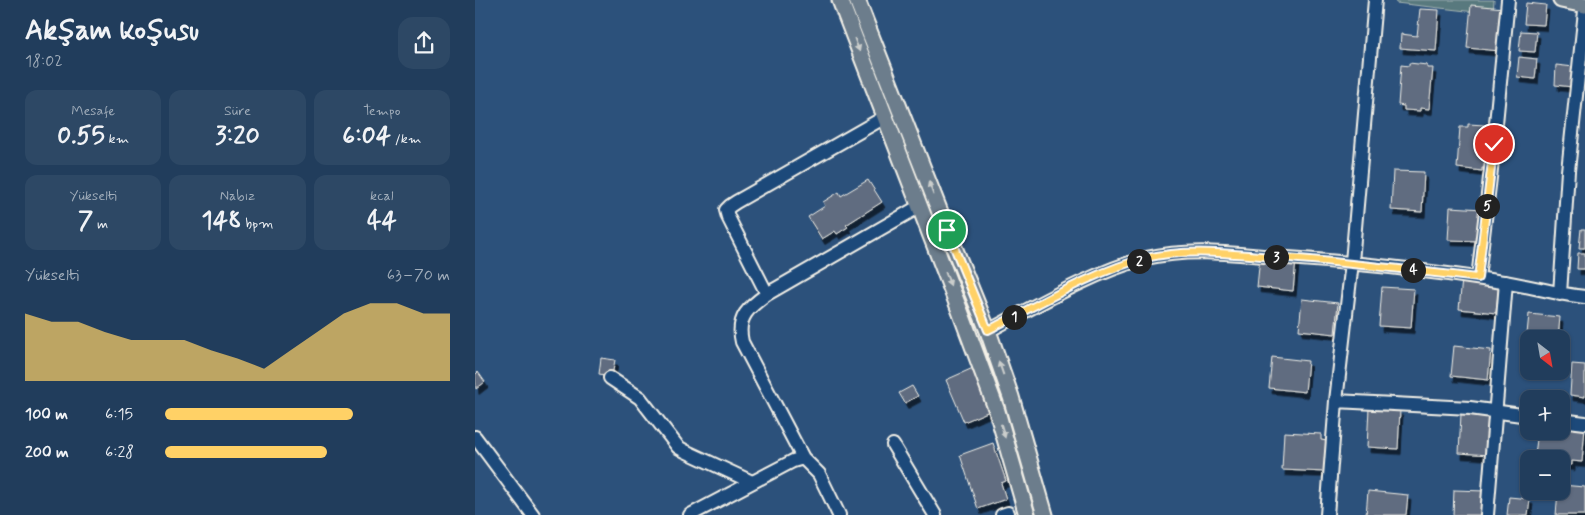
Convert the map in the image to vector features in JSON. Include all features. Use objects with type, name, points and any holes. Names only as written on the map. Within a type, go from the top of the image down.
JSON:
[{"type":"main road","points":[[840,0],[997,411],[1027,515]]},
{"type":"main road","points":[[857,0],[988,330],[1011,397],[1045,515]]},
{"type":"main road","points":[[1561,0],[1585,5]]},
{"type":"street","points":[[1327,515],[1336,401],[1352,262],[1375,0]]},
{"type":"street","points":[[1478,278],[1494,144],[1508,0]]},
{"type":"street","points":[[1560,294],[1569,171],[1585,11]]},
{"type":"street","points":[[767,294],[728,217],[727,210],[736,202],[885,117]]},
{"type":"street","points":[[839,515],[819,474],[803,458],[742,342],[740,332],[741,321],[753,304],[767,294],[920,206]]},
{"type":"street","points":[[988,330],[1082,283],[1124,266],[1153,257],[1198,252],[1352,262],[1506,282],[1560,294],[1585,296]]},
{"type":"street","points":[[1487,515],[1506,282]]},
{"type":"street","points":[[610,378],[641,398],[673,440],[685,451],[752,482]]},
{"type":"street","points":[[1336,401],[1470,408],[1520,415]]},
{"type":"street","points":[[1570,421],[1585,423]]},
{"type":"street","points":[[475,437],[533,515]]},
{"type":"street","points":[[893,445],[935,515]]},
{"type":"street","points":[[690,515],[793,461],[803,458]]},
{"type":"green space","points":[[1395,0],[1494,0],[1493,14],[1396,3]]},
{"type":"building","points":[[1526,3],[1546,5],[1544,25],[1524,24]]},
{"type":"building","points":[[1471,5],[1504,8],[1500,51],[1467,48]]},
{"type":"building","points":[[1420,9],[1439,10],[1436,51],[1400,48],[1401,34],[1417,36]]},
{"type":"building","points":[[1521,31],[1537,32],[1535,52],[1519,51]]},
{"type":"building","points":[[1519,57],[1537,59],[1535,79],[1517,77]]},
{"type":"building","points":[[1409,63],[1427,65],[1427,68],[1433,68],[1429,109],[1420,108],[1420,111],[1404,110],[1404,106],[1398,105],[1401,65],[1409,66]]},
{"type":"building","points":[[1556,65],[1574,67],[1572,87],[1555,85]]},
{"type":"building","points":[[1468,124],[1485,125],[1485,128],[1492,128],[1489,168],[1482,168],[1482,171],[1457,168],[1460,127],[1468,127]]},
{"type":"building","points":[[1393,171],[1424,172],[1422,212],[1391,210]]},
{"type":"building","points":[[868,180],[882,202],[846,225],[848,227],[837,234],[835,231],[822,239],[808,217],[825,206],[823,202],[839,192],[841,196]]},
{"type":"building","points":[[1450,207],[1483,209],[1481,241],[1448,240]]},
{"type":"building","points":[[1581,229],[1585,229],[1585,248],[1579,248]]},
{"type":"building","points":[[1578,253],[1585,253],[1585,269],[1577,269]]},
{"type":"building","points":[[1260,257],[1296,260],[1293,291],[1257,287]]},
{"type":"building","points":[[1462,279],[1499,283],[1496,313],[1459,309]]},
{"type":"building","points":[[1382,287],[1414,289],[1411,328],[1379,326]]},
{"type":"building","points":[[1302,299],[1338,303],[1335,334],[1299,330]]},
{"type":"building","points":[[1529,314],[1560,317],[1559,330],[1527,330]]},
{"type":"building","points":[[1454,346],[1491,350],[1488,380],[1451,376]]},
{"type":"building","points":[[1272,357],[1308,361],[1305,392],[1269,388]]},
{"type":"building","points":[[601,358],[615,360],[612,376],[599,374]]},
{"type":"building","points":[[1572,364],[1585,365],[1585,397],[1570,395]]},
{"type":"building","points":[[973,368],[992,410],[964,422],[946,380]]},
{"type":"building","points":[[478,372],[485,382],[476,389],[475,375]]},
{"type":"building","points":[[912,386],[918,396],[905,403],[899,393]]},
{"type":"building","points":[[1369,408],[1400,410],[1398,449],[1367,447]]},
{"type":"building","points":[[1461,414],[1492,416],[1490,455],[1459,453]]},
{"type":"building","points":[[1570,424],[1585,428],[1582,462],[1572,461],[1572,465],[1570,465],[1570,450],[1536,450],[1537,440],[1570,440]]},
{"type":"building","points":[[1284,432],[1321,434],[1321,440],[1327,441],[1325,472],[1282,470]]},
{"type":"building","points":[[993,443],[1006,481],[1001,483],[1006,499],[978,509],[960,455]]},
{"type":"building","points":[[1570,486],[1585,487],[1585,515],[1556,515],[1557,500],[1570,500]]},
{"type":"building","points":[[1454,490],[1485,491],[1484,515],[1453,515]]},
{"type":"building","points":[[1368,491],[1408,495],[1406,515],[1366,515]]},
{"type":"building","points":[[1509,497],[1530,500],[1528,515],[1507,515]]},
{"type":"route","points":[[947,230],[988,330],[1082,283],[1146,258],[1166,255],[1198,252],[1352,262],[1478,278],[1494,144]]}]
